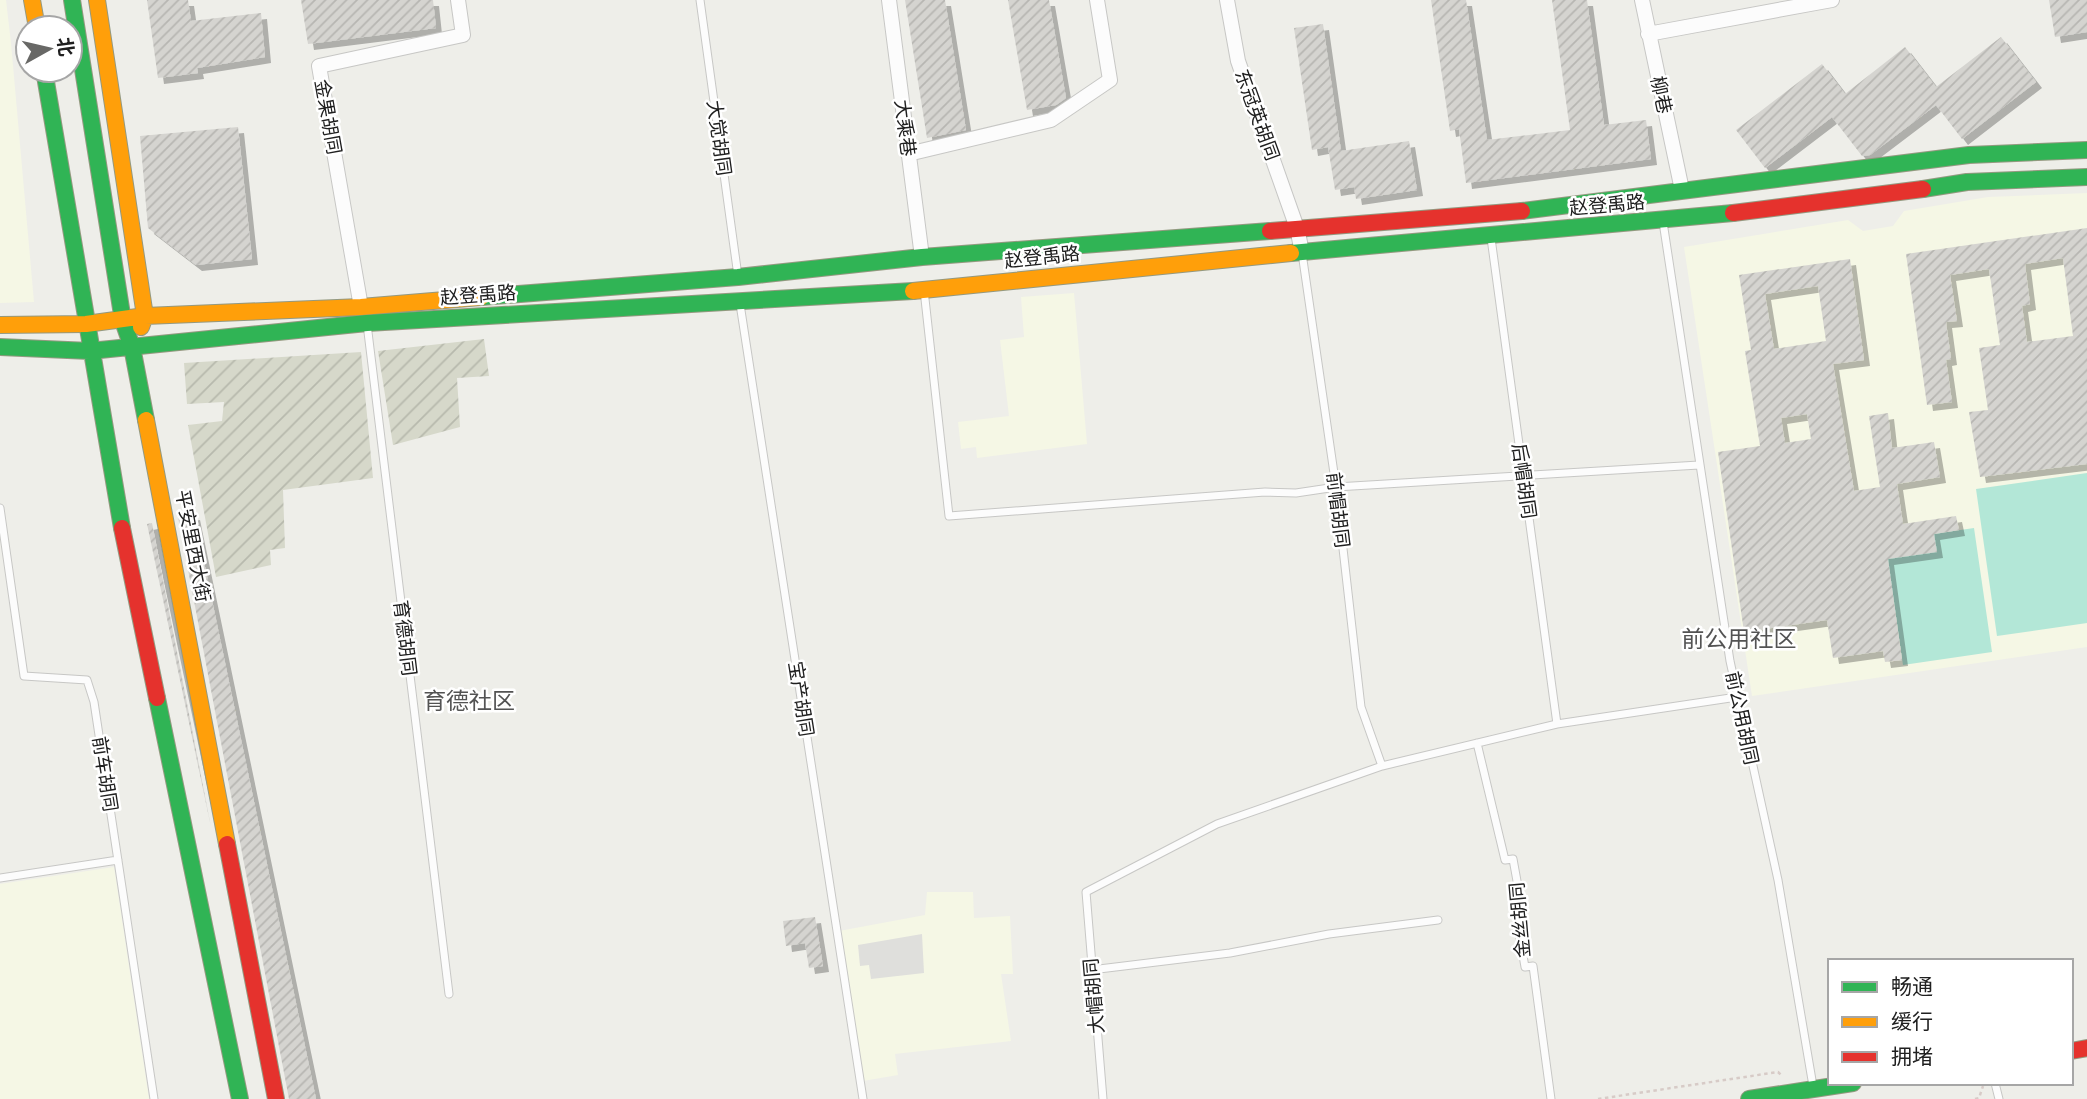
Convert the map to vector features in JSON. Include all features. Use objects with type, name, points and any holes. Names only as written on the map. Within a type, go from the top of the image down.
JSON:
[{"type":"main road","name":"平安里西大街","points":[[72,0],[123,321],[132,347],[276,1099]]},
{"type":"main road","points":[[97,0],[145,317],[132,347]]},
{"type":"main road","points":[[46,84],[115,496],[240,1099]]},
{"type":"main road","name":"赵登禹路","points":[[0,325],[86,324],[145,317],[361,307],[738,277],[922,257],[1491,215],[1969,155],[2087,150]]},
{"type":"main road","name":"赵登禹路","points":[[0,347],[90,351],[367,323],[924,290],[1302,252],[1663,221],[1875,197],[1967,182],[2087,177]]},
{"type":"main road","points":[[1749,1099],[1840,1085]]},
{"type":"street","name":"金果胡同","points":[[361,307],[319,66],[463,34],[458,0]]},
{"type":"street","name":"大乘巷","points":[[889,0],[922,257]]},
{"type":"street","points":[[908,155],[1051,120],[1110,80],[1097,0]]},
{"type":"street","name":"东冠英胡同","points":[[1227,0],[1238,61],[1297,228],[1302,252]]},
{"type":"street","name":"柳巷","points":[[1642,0],[1682,190]]},
{"type":"street","points":[[1648,34],[1832,0]]},
{"type":"lane","name":"大觉胡同","points":[[700,0],[738,277]]},
{"type":"lane","name":"前公用胡同","points":[[1663,221],[1737,697],[1778,880],[1814,1089]]},
{"type":"lane","name":"后帽胡同","points":[[1491,237],[1557,724]]},
{"type":"lane","name":"前帽胡同","points":[[1302,252],[1336,486],[1361,707],[1382,766]]},
{"type":"lane","points":[[924,290],[949,516],[1265,492],[1296,493],[1336,486],[1699,465]]},
{"type":"lane","name":"宝产胡同","points":[[740,300],[863,1099]]},
{"type":"lane","name":"育德胡同","points":[[367,323],[449,994]]},
{"type":"lane","name":"前车胡同","points":[[0,508],[24,676],[87,680],[94,702],[154,1099]]},
{"type":"lane","points":[[1382,766],[1557,724],[1737,697]]},
{"type":"lane","name":"金丝胡同","points":[[1476,743],[1505,860],[1513,859],[1523,914],[1516,916],[1525,967],[1533,966],[1551,1099]]},
{"type":"lane","name":"大帽胡同","points":[[1103,1099],[1086,892],[1217,824],[1382,766]]},
{"type":"lane","points":[[0,878],[118,860]]},
{"type":"lane","points":[[1091,970],[1230,953],[1329,934],[1438,920]]},
{"type":"path","points":[[1598,1099],[1778,1072],[1795,1092]]},
{"type":"path","points":[[1975,1099],[1979,1098],[1983,1085]]},
{"type":"shaded area","points":[[0,0],[6,0],[34,302],[0,303]]},
{"type":"shaded area","points":[[2087,193],[2087,647],[1752,696],[1684,247],[1848,220],[1863,231],[1893,226],[1904,211],[1988,197]]},
{"type":"shaded area","points":[[1074,293],[1087,444],[977,458],[976,447],[961,449],[958,422],[1009,416],[1000,340],[1024,337],[1021,297]]},
{"type":"shaded area","points":[[484,339],[489,376],[457,378],[460,427],[393,445],[378,351]]},
{"type":"shaded area","points":[[361,352],[373,478],[283,490],[285,548],[270,550],[271,565],[216,577],[188,425],[222,421],[224,402],[187,404],[184,363]]},
{"type":"shaded area","points":[[114,867],[149,1099],[0,1099],[0,884]]},
{"type":"shaded area","points":[[927,892],[973,892],[974,918],[1010,916],[1013,974],[1001,974],[1011,1041],[895,1054],[898,1075],[863,1081],[839,931],[925,915]]},
{"type":"shaded area","points":[[922,934],[924,973],[871,979],[869,965],[860,966],[858,945]]},
{"type":"green space","points":[[2087,473],[2087,623],[1997,636],[1976,489]]},
{"type":"green space","points":[[1974,528],[1992,652],[1903,665],[1885,541]]},
{"type":"building","points":[[147,0],[188,0],[191,21],[261,13],[265,57],[197,68],[198,73],[158,78]]},
{"type":"building","points":[[301,0],[433,0],[436,28],[308,44]]},
{"type":"building","points":[[905,0],[945,0],[966,130],[927,138]]},
{"type":"building","points":[[1008,0],[1049,0],[1066,98],[1056,105],[1027,110]]},
{"type":"building","points":[[1431,0],[1466,0],[1487,140],[1570,130],[1552,0],[1587,0],[1604,125],[1646,120],[1651,159],[1466,183],[1459,129],[1450,131]]},
{"type":"building","points":[[2049,0],[2087,0],[2087,32],[2055,37]]},
{"type":"building","points":[[1323,24],[1341,151],[1409,141],[1417,190],[1356,199],[1354,187],[1335,190],[1328,147],[1312,150],[1294,28]]},
{"type":"building","points":[[2001,37],[2036,82],[1962,139],[1936,105],[1870,155],[1862,156],[1832,117],[1765,168],[1736,130],[1822,64],[1845,94],[1905,47],[1936,87]]},
{"type":"building","points":[[238,127],[252,259],[196,265],[148,228],[140,136]]},
{"type":"building","points":[[2087,228],[2087,464],[1980,477],[1969,412],[1988,410],[1979,348],[2000,345],[1989,269],[1950,275],[1957,321],[1946,322],[1951,359],[1946,360],[1952,402],[1927,405],[1906,254]],"holes":[[[2063,258],[2073,336],[2027,342],[2022,306],[2030,304],[2025,264]]]},
{"type":"building","points":[[1850,259],[1864,360],[1833,364],[1854,491],[1880,487],[1869,416],[1888,413],[1892,448],[1934,442],[1940,477],[1897,484],[1903,524],[1956,516],[1959,530],[1934,534],[1937,552],[1888,559],[1902,660],[1885,662],[1883,651],[1833,658],[1827,620],[1744,632],[1718,452],[1760,446],[1745,351],[1751,350],[1739,275]],"holes":[[[1818,286],[1826,341],[1774,349],[1765,294]],[[1807,414],[1811,439],[1785,443],[1781,418]]]},
{"type":"building","points":[[194,514],[316,1099],[289,1099],[178,517]]},
{"type":"building","points":[[152,523],[211,827],[147,524]]},
{"type":"building","points":[[815,917],[823,966],[809,968],[805,943],[786,946],[783,921]]},
{"type":"traffic: fast","points":[[72,0],[123,321],[132,347],[146,420]]},
{"type":"traffic: fast","points":[[46,84],[122,528]]},
{"type":"traffic: fast","points":[[1522,211],[1969,155],[2087,150]]},
{"type":"traffic: fast","points":[[1923,189],[1967,182],[2087,177]]},
{"type":"traffic: fast","points":[[1291,253],[1733,213]]},
{"type":"traffic: fast","points":[[481,297],[738,277],[922,257],[1270,231]]},
{"type":"traffic: fast","points":[[0,347],[90,351],[367,323],[913,291]]},
{"type":"traffic: fast","points":[[157,698],[240,1099]]},
{"type":"traffic: fast","points":[[1749,1099],[1840,1085]]},
{"type":"traffic: slow","points":[[32,0],[34,14]]},
{"type":"traffic: slow","points":[[97,0],[145,316],[141,327]]},
{"type":"traffic: slow","points":[[913,291],[1291,253]]},
{"type":"traffic: slow","points":[[0,325],[86,324],[145,316],[361,307],[481,297]]},
{"type":"traffic: slow","points":[[146,420],[227,844]]},
{"type":"traffic: jam","points":[[1733,213],[1923,189]]},
{"type":"traffic: jam","points":[[1270,231],[1522,211]]},
{"type":"traffic: jam","points":[[122,528],[157,698]]},
{"type":"traffic: jam","points":[[227,844],[276,1099]]},
{"type":"traffic: jam","points":[[2073,1051],[2087,1048]]},
{"type":"district","name":"前公用社区","points":[[1739,639]]},
{"type":"district","name":"育德社区","points":[[469,701]]}]
